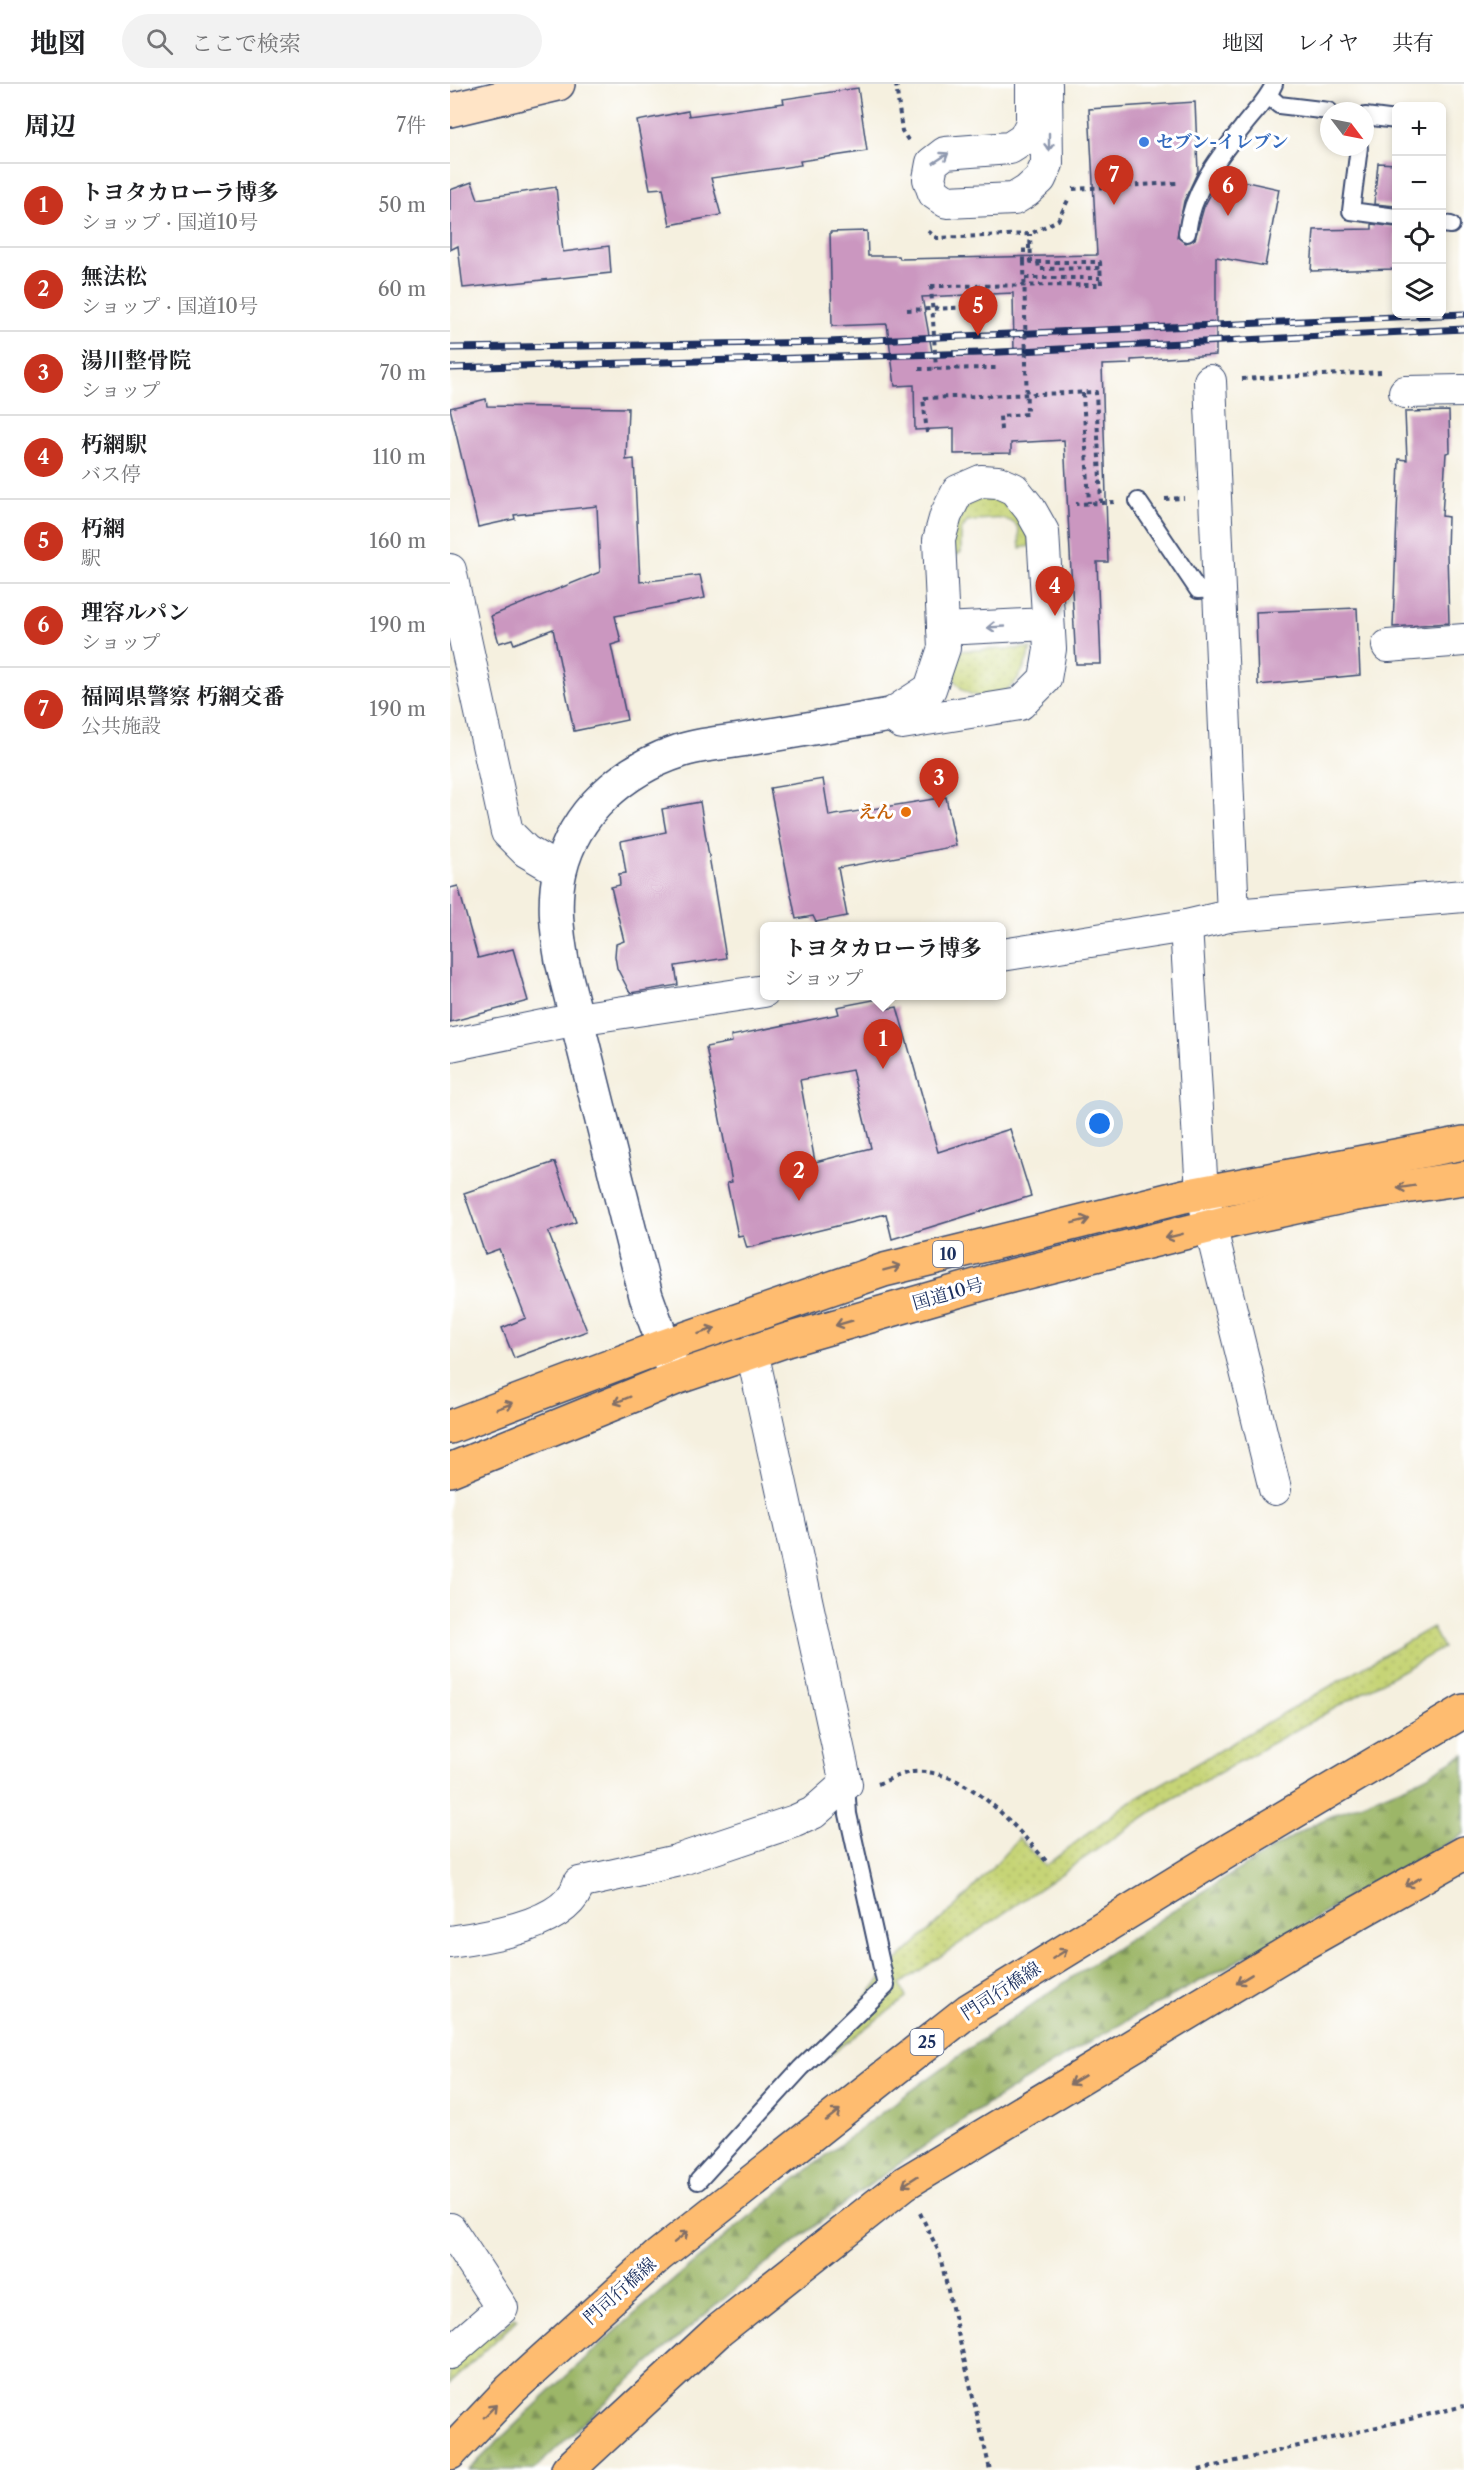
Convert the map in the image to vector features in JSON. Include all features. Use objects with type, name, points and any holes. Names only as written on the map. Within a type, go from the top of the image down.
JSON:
[{"type":"main road","points":[[450,110],[558,84]]},
{"type":"main road","name":"10","points":[[450,1427],[664,1346],[884,1270],[1202,1192],[1464,1143]]},
{"type":"main road","name":"国道10号","points":[[450,1470],[676,1378],[752,1351],[1004,1278],[1209,1227],[1352,1195],[1464,1178]]},
{"type":"main road","name":"門司行橋線","points":[[450,2453],[512,2389],[658,2256],[969,2010],[1226,1852],[1464,1711]]},
{"type":"main road","points":[[568,2470],[718,2331],[905,2183],[1292,1950],[1464,1853]]},
{"type":"street","points":[[1032,84],[1032,123],[1024,139],[1010,148],[945,153],[932,163],[929,179],[934,193],[947,202],[1014,199],[1040,179],[1047,164],[1049,147],[1046,84]]},
{"type":"street","points":[[1210,381],[1233,915]]},
{"type":"street","points":[[1405,392],[1464,391]]},
{"type":"street","points":[[676,1378],[646,1296],[577,1019],[556,925],[560,871],[575,836],[590,811],[613,785],[641,766],[681,750],[890,716],[930,688],[944,648],[939,540],[946,515],[958,491],[981,481],[998,482],[1014,489],[1030,509],[1043,532],[1050,649],[1045,679],[1020,704],[902,723],[890,716]]},
{"type":"street","points":[[450,570],[507,832],[526,851],[560,871]]},
{"type":"street","points":[[943,629],[1048,624]]},
{"type":"street","points":[[1388,646],[1464,640]]},
{"type":"street","points":[[1006,954],[1186,926],[1233,915],[1464,896]]},
{"type":"street","points":[[1186,926],[1202,1192],[1275,1489]]},
{"type":"street","points":[[450,1045],[577,1019],[760,992]]},
{"type":"street","points":[[450,1942],[498,1935],[532,1923],[560,1908],[577,1894],[579,1882],[676,1861],[795,1821],[813,1813],[847,1791],[752,1351]]},
{"type":"street","points":[[450,2229],[502,2308],[450,2353]]},
{"type":"lane","points":[[1187,233],[1189,216],[1203,181],[1272,90],[1279,105],[1320,110]]},
{"type":"lane","points":[[1374,117],[1392,119]]},
{"type":"lane","points":[[1358,156],[1350,211],[1392,216]]},
{"type":"lane","points":[[1138,501],[1198,590],[1219,589]]},
{"type":"lane","points":[[698,2181],[801,2068],[886,1986],[848,1814],[847,1791]]},
{"type":"path","points":[[896,84],[902,131],[913,147]]},
{"type":"path","points":[[1073,189],[1203,181]]},
{"type":"path","points":[[936,369],[931,286],[1101,285],[1100,262],[1031,262],[1030,234]]},
{"type":"path","points":[[1001,430],[1000,416],[1027,414],[1024,247],[1030,247]]},
{"type":"path","points":[[1025,278],[1101,278]]},
{"type":"path","points":[[907,310],[996,306]]},
{"type":"path","points":[[919,369],[996,368]]},
{"type":"path","points":[[1210,381],[1406,371],[1405,392]]},
{"type":"path","points":[[927,433],[923,398],[1096,392],[1101,503],[1076,504]]},
{"type":"path","points":[[1083,393],[1089,503]]},
{"type":"path","points":[[847,1791],[861,1794],[873,1786],[910,1772],[936,1774],[964,1785],[981,1796],[1010,1822],[1048,1863]]},
{"type":"path","points":[[905,2183],[939,2252],[990,2470]]},
{"type":"path","points":[[1199,2470],[1464,2406]]},
{"type":"green space","points":[[991,494],[1008,503],[1018,514],[1032,546],[1020,548],[1019,530],[1014,523],[1002,519],[987,519],[967,522],[961,531],[961,552],[957,555],[950,554],[951,534],[967,504]]},
{"type":"green space","points":[[1031,648],[1025,665],[1013,685],[993,696],[977,696],[969,693],[962,689],[953,675],[951,651]]},
{"type":"green space","points":[[1432,1627],[1443,1648],[1165,1803],[900,1984],[906,1998],[813,2067],[889,1968],[967,1895],[1019,1838],[1045,1866],[1125,1805]]},
{"type":"green space","points":[[1464,1754],[1464,1834],[1282,1937],[1106,2032],[954,2126],[890,2170],[766,2264],[647,2365],[534,2470],[469,2470],[563,2379],[661,2291],[762,2206],[972,2047],[1080,1972],[1190,1900],[1302,1831],[1329,1817],[1422,1778]]},
{"type":"green space","points":[[515,2317],[518,2319],[450,2384],[450,2361],[487,2328],[494,2336]]},
{"type":"building","points":[[858,88],[867,151],[800,161],[801,165],[711,178],[721,215],[670,225],[663,188],[650,189],[637,121],[688,111],[689,116],[784,103],[783,99]]},
{"type":"building","points":[[1195,102],[1198,171],[1184,201],[1177,237],[1186,243],[1195,239],[1204,207],[1220,176],[1279,189],[1265,266],[1216,257],[1216,355],[1131,360],[1131,364],[1102,365],[1108,562],[1097,562],[1101,664],[1076,664],[1064,440],[1011,443],[1011,453],[954,454],[954,428],[915,430],[914,385],[895,386],[887,324],[832,326],[830,232],[867,231],[868,256],[899,256],[900,259],[1097,255],[1089,109]],"holes":[[[1013,293],[1014,353],[933,357],[922,297]]]},
{"type":"building","points":[[1378,163],[1392,164],[1392,206],[1374,204]]},
{"type":"building","points":[[472,182],[478,199],[556,187],[563,252],[609,246],[611,273],[463,288],[458,246],[450,250],[450,190]]},
{"type":"building","points":[[1372,224],[1392,226],[1392,269],[1311,271],[1314,230],[1372,229]]},
{"type":"building","points":[[486,399],[487,406],[628,408],[626,460],[634,459],[640,582],[700,575],[705,598],[615,616],[621,642],[611,645],[627,720],[574,731],[553,629],[514,644],[512,639],[499,643],[491,616],[600,572],[597,506],[514,515],[515,519],[478,527],[450,408]]},
{"type":"building","points":[[1449,411],[1450,452],[1446,453],[1442,516],[1448,517],[1449,623],[1393,627],[1399,459],[1407,460],[1405,412]]},
{"type":"building","points":[[1357,608],[1360,675],[1258,685],[1256,612]]},
{"type":"building","points":[[823,779],[829,816],[946,797],[956,846],[838,868],[847,916],[816,922],[813,916],[796,919],[770,788]]},
{"type":"building","points":[[700,802],[726,958],[675,966],[678,985],[630,993],[617,968],[615,956],[616,944],[624,941],[611,887],[620,885],[619,874],[626,873],[621,841],[666,832],[662,809]]},
{"type":"building","points":[[458,886],[478,958],[513,949],[528,1001],[450,1022],[450,888]]},
{"type":"building","points":[[873,1000],[884,1000],[886,1009],[897,1007],[938,1152],[1010,1129],[1031,1196],[892,1239],[886,1214],[747,1248],[743,1235],[738,1236],[727,1183],[732,1182],[706,1047],[732,1042],[731,1036],[839,1014],[837,1007]],"holes":[[[852,1070],[871,1148],[815,1162],[800,1080]]]},
{"type":"building","points":[[555,1162],[576,1222],[548,1232],[587,1331],[514,1358],[502,1328],[526,1318],[499,1249],[485,1254],[464,1193]]},
{"type":"railway","points":[[450,348],[829,342],[1464,314]]},
{"type":"railway","points":[[450,368],[980,353],[1464,329]]},
{"type":"place","name":"セブン-イレブン","points":[[1144,142]]},
{"type":"place","name":"福岡県警察 朽網交番","points":[[1114,205]]},
{"type":"place","name":"理容ルパン","points":[[1228,216]]},
{"type":"place","name":"朽網","points":[[978,336]]},
{"type":"place","name":"朽網駅","points":[[1055,616]]},
{"type":"place","name":"湯川整骨院","points":[[939,808]]},
{"type":"place","name":"えん","points":[[906,812]]},
{"type":"place","name":"トヨタカローラ博多","points":[[883,1069]]},
{"type":"place","name":"無法松","points":[[799,1201]]}]
